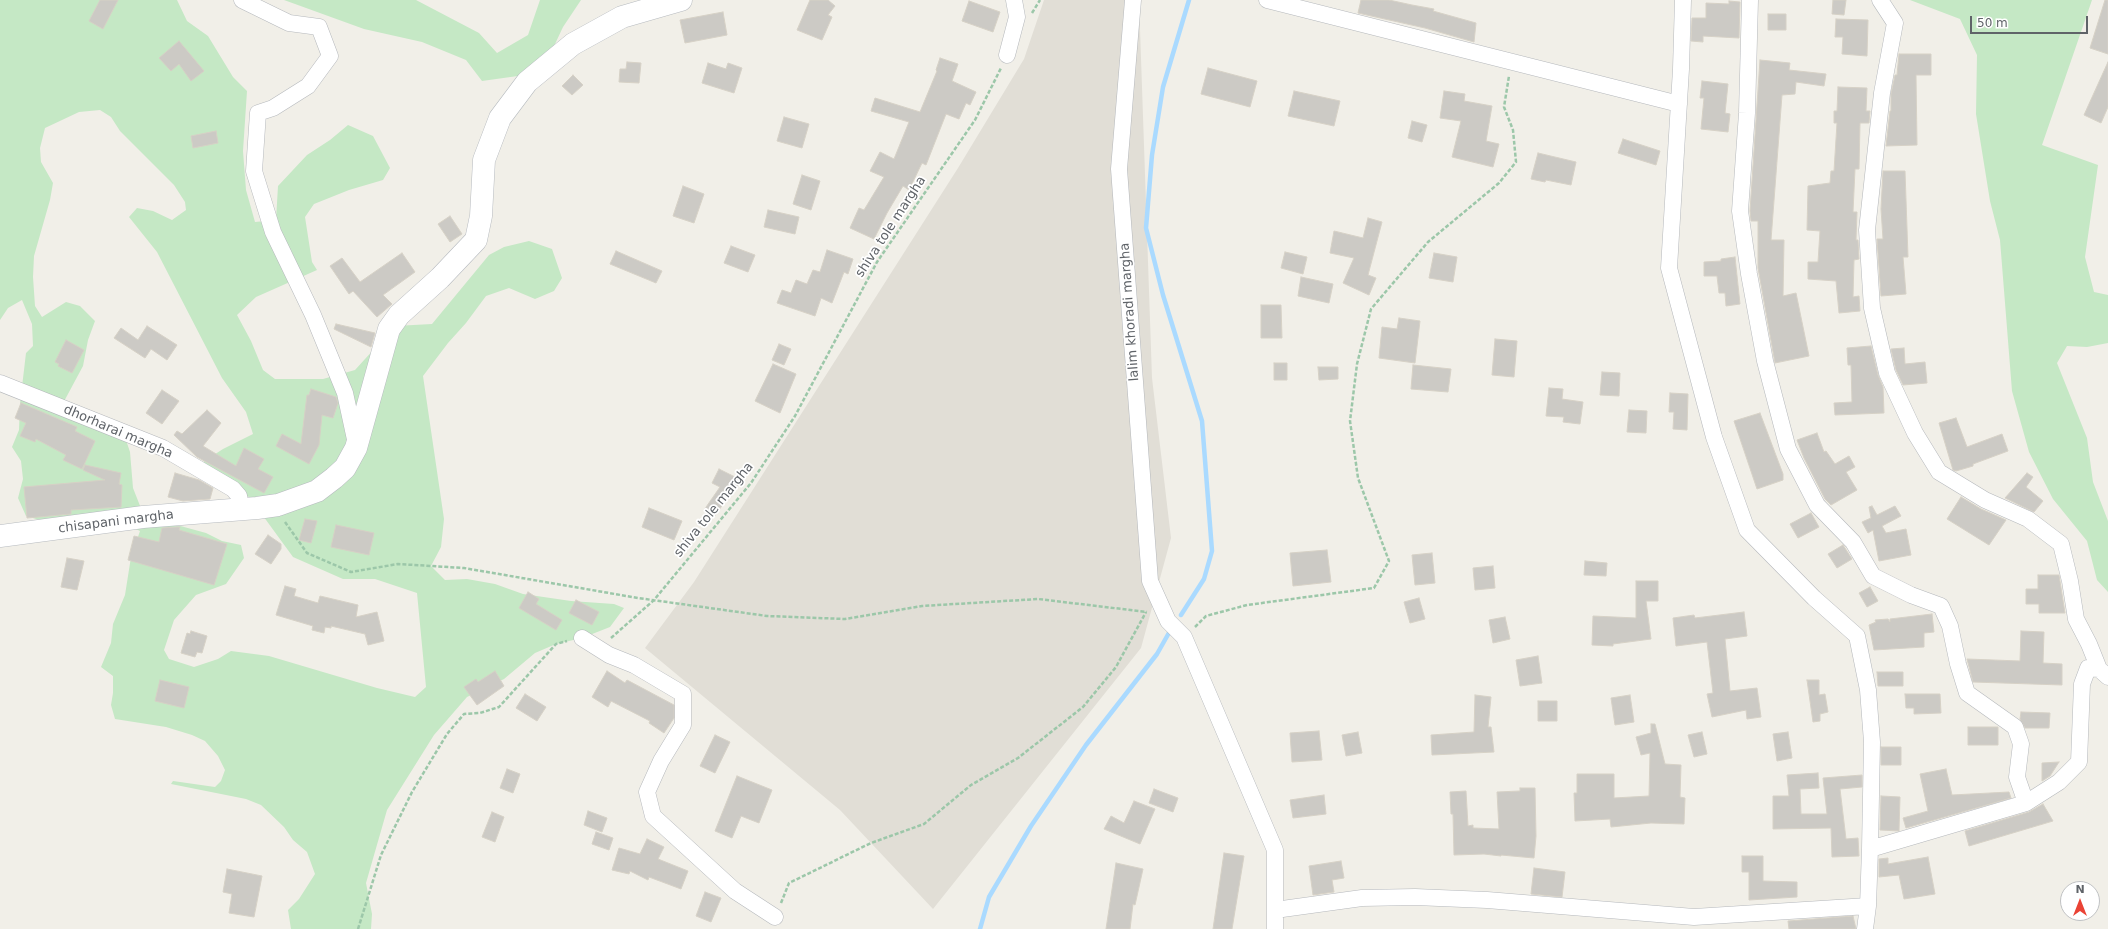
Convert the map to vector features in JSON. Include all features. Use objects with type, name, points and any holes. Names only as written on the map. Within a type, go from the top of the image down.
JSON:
[{"type":"street","points":[[242,0],[289,22],[319,27],[330,56],[308,86],[273,108],[258,113],[254,171],[273,232],[313,315],[346,394],[356,448]]},
{"type":"street","name":"chisapani margha","points":[[0,536],[143,518],[278,505],[317,491],[345,468],[356,448],[389,329],[399,315],[440,278],[476,240],[481,216],[484,160],[500,118],[527,82],[573,44],[622,17],[681,0]]},
{"type":"street","points":[[1007,55],[1017,17],[1014,0]]},
{"type":"street","name":"lalim khoradi margha","points":[[1133,0],[1119,170],[1150,581],[1168,621]]},
{"type":"street","points":[[1268,0],[1457,49],[1511,60],[1679,104]]},
{"type":"street","points":[[1682,0],[1679,104],[1669,268],[1714,437],[1747,530],[1814,598],[1857,636],[1868,690],[1872,742],[1870,849],[1866,929]]},
{"type":"street","points":[[1750,0],[1747,114],[1740,211],[1749,274],[1765,361],[1788,449],[1817,505],[1853,542],[1873,576],[1911,595],[1941,606],[1950,626],[1958,664],[1967,693],[2015,727],[2020,744],[2017,777],[2026,803]]},
{"type":"street","points":[[1880,0],[1895,23],[1882,93],[1867,230],[1872,308],[1887,373],[1915,433],[1939,472],[1985,500],[2028,519],[2061,544],[2070,581],[2076,619],[2103,673]]},
{"type":"street","name":"dhorharai margha","points":[[0,383],[163,448],[233,489],[239,496],[236,510]]},
{"type":"street","points":[[1168,621],[1184,637],[1274,850],[1275,929]]},
{"type":"street","points":[[582,638],[609,654],[634,665],[683,694],[683,725],[661,761],[647,792],[653,816],[735,891],[775,917]]},
{"type":"street","points":[[1870,849],[2026,803],[2059,782],[2079,762],[2082,684],[2088,668],[2103,673]]},
{"type":"street","points":[[1275,910],[1362,898],[1415,897],[1487,900],[1694,917],[1868,906]]},
{"type":"path","points":[[1032,14],[1040,0]]},
{"type":"path","name":"shiva tole margha","points":[[358,929],[381,855],[412,792],[447,734],[464,714],[480,713],[499,707],[556,644],[582,638],[608,640],[654,600],[751,483],[795,416],[877,262],[975,120],[1007,55]]},
{"type":"path","points":[[1184,637],[1206,616],[1248,605],[1374,588],[1378,581],[1389,561],[1358,478],[1350,421],[1357,364],[1367,322],[1371,309],[1428,242],[1499,183],[1516,162],[1514,130],[1504,107],[1511,60]]},
{"type":"path","points":[[278,505],[285,524],[307,553],[351,572],[398,564],[464,568],[654,600],[767,616],[845,619],[922,606],[1038,599],[1146,612],[1168,621]]},
{"type":"path","points":[[775,917],[789,883],[871,843],[924,824],[971,785],[1018,758],[1083,707],[1116,667],[1146,612]]},
{"type":"shaded area","points":[[1044,0],[1139,0],[1152,378],[1171,538],[1141,648],[933,909],[840,810],[645,648],[694,582],[958,168],[1024,59]]},
{"type":"green space","points":[[0,0],[177,0],[187,21],[208,36],[233,77],[247,91],[243,151],[246,190],[255,222],[276,220],[278,186],[307,155],[330,140],[348,125],[373,136],[390,168],[383,180],[349,190],[314,204],[305,217],[312,262],[317,270],[256,297],[237,315],[251,341],[263,370],[275,379],[323,379],[355,370],[395,326],[432,324],[489,255],[504,247],[529,241],[552,249],[562,278],[554,291],[535,299],[509,288],[486,296],[423,376],[444,519],[441,547],[431,566],[445,580],[467,579],[495,584],[523,594],[571,601],[614,604],[624,608],[610,627],[582,638],[556,644],[535,653],[504,679],[467,697],[434,735],[387,810],[366,883],[372,914],[371,929],[291,929],[288,910],[299,899],[315,874],[307,852],[293,840],[284,827],[261,805],[246,799],[171,784],[173,781],[215,787],[221,781],[225,770],[218,756],[205,741],[192,735],[166,727],[115,719],[111,705],[113,676],[101,667],[111,643],[113,624],[125,595],[131,557],[140,531],[117,520],[43,521],[26,516],[18,498],[23,479],[21,461],[12,447],[19,430],[20,404],[26,353],[33,346],[32,324],[22,300],[8,308],[0,320]],"holes":[[[100,110],[111,117],[120,131],[174,185],[185,202],[186,210],[172,220],[153,211],[137,208],[129,217],[157,252],[222,378],[246,412],[253,434],[223,449],[203,462],[250,498],[293,557],[343,579],[375,579],[417,593],[426,687],[415,697],[377,688],[269,656],[231,651],[218,659],[194,667],[169,659],[164,650],[174,620],[196,595],[226,584],[244,558],[241,545],[222,541],[206,533],[144,516],[133,488],[130,452],[126,440],[61,407],[83,366],[88,340],[95,321],[80,306],[66,302],[42,317],[35,306],[33,277],[34,256],[50,200],[53,183],[41,162],[40,148],[45,128],[79,112]]]},
{"type":"green space","points":[[284,0],[416,0],[479,33],[497,53],[528,35],[540,0],[581,0],[563,27],[547,61],[532,74],[482,81],[466,60],[422,42],[364,29]]},
{"type":"green space","points":[[1910,0],[2092,0],[2042,145],[2098,165],[2085,257],[2094,292],[2108,295],[2108,343],[2087,347],[2067,346],[2057,363],[2087,438],[2093,482],[2108,521],[2108,592],[2097,580],[2087,541],[2053,499],[2029,452],[2012,391],[2000,240],[1990,201],[1976,114],[1977,55],[1960,19]]},
{"type":"building","points":[[100,0],[118,0],[103,29],[89,21]]},
{"type":"building","points":[[810,0],[828,0],[835,6],[828,15],[832,17],[822,40],[797,30]]},
{"type":"building","points":[[1361,0],[1389,0],[1434,9],[1433,11],[1476,23],[1474,42],[1425,28],[1358,13]]},
{"type":"building","points":[[1833,0],[1846,0],[1844,15],[1832,14]]},
{"type":"building","points":[[2105,0],[2108,0],[2108,54],[2090,48]]},
{"type":"building","points":[[969,1],[1000,12],[993,32],[962,21]]},
{"type":"building","points":[[1729,1],[1740,2],[1739,38],[1703,36],[1703,42],[1691,41],[1692,18],[1706,18],[1706,3],[1729,4]]},
{"type":"building","points":[[723,12],[727,35],[685,43],[680,20]]},
{"type":"building","points":[[1768,14],[1786,14],[1786,30],[1768,30]]},
{"type":"building","points":[[1836,19],[1868,20],[1867,56],[1842,54],[1843,37],[1835,37]]},
{"type":"building","points":[[179,41],[204,71],[191,81],[179,64],[171,71],[159,58]]},
{"type":"building","points":[[1899,54],[1931,54],[1931,75],[1916,75],[1917,145],[1886,146],[1891,111],[1891,94],[1895,75],[1897,75]]},
{"type":"building","points":[[940,58],[958,64],[952,81],[976,92],[970,105],[966,103],[959,119],[946,114],[926,165],[922,163],[909,190],[903,186],[874,239],[850,228],[859,208],[864,210],[884,177],[870,171],[880,152],[894,159],[909,122],[871,111],[875,98],[920,112],[937,71]]},
{"type":"building","points":[[1760,60],[1790,63],[1789,70],[1826,74],[1824,86],[1796,82],[1795,94],[1782,95],[1771,240],[1784,240],[1783,296],[1796,293],[1809,356],[1775,363],[1758,268],[1758,221],[1751,221],[1750,211]]},
{"type":"building","points":[[627,62],[641,63],[639,83],[619,82],[620,69],[626,69]]},
{"type":"building","points":[[2108,62],[2108,107],[2101,123],[2084,115]]},
{"type":"building","points":[[708,63],[726,69],[728,63],[742,68],[734,93],[702,83]]},
{"type":"building","points":[[1208,68],[1257,81],[1250,107],[1201,94]]},
{"type":"building","points":[[573,75],[583,85],[572,95],[562,86]]},
{"type":"building","points":[[1702,81],[1728,84],[1725,113],[1730,114],[1728,132],[1701,129],[1704,98],[1700,98]]},
{"type":"building","points":[[1838,87],[1867,88],[1866,111],[1870,111],[1869,123],[1860,123],[1859,169],[1855,169],[1853,212],[1857,212],[1856,240],[1858,240],[1859,259],[1854,260],[1853,297],[1859,296],[1860,311],[1839,313],[1836,281],[1808,279],[1808,262],[1818,262],[1820,231],[1807,230],[1808,186],[1830,183],[1831,171],[1834,171],[1837,123],[1834,123],[1834,111],[1837,111]]},
{"type":"building","points":[[1294,91],[1340,101],[1334,126],[1288,116]]},
{"type":"building","points":[[1444,91],[1465,94],[1464,101],[1492,106],[1486,141],[1499,144],[1493,167],[1452,157],[1461,121],[1440,118]]},
{"type":"building","points":[[784,117],[809,124],[802,148],[777,141]]},
{"type":"building","points":[[1412,121],[1427,125],[1422,142],[1408,138]]},
{"type":"building","points":[[216,131],[218,143],[193,148],[191,136]]},
{"type":"building","points":[[1623,139],[1660,151],[1656,165],[1618,153]]},
{"type":"building","points":[[1538,153],[1576,162],[1571,185],[1546,180],[1545,182],[1531,179]]},
{"type":"building","points":[[1883,171],[1905,171],[1908,257],[1903,257],[1906,294],[1881,296],[1877,239],[1883,239],[1881,209]]},
{"type":"building","points":[[802,175],[820,181],[811,210],[793,204]]},
{"type":"building","points":[[683,186],[704,194],[694,223],[673,216]]},
{"type":"building","points":[[768,210],[799,217],[795,234],[764,227]]},
{"type":"building","points":[[450,216],[462,234],[450,242],[438,224]]},
{"type":"building","points":[[1368,218],[1382,222],[1368,275],[1376,278],[1369,295],[1343,283],[1354,258],[1330,253],[1334,231],[1363,238]]},
{"type":"building","points":[[731,246],[755,255],[748,272],[724,263]]},
{"type":"building","points":[[827,250],[853,259],[848,274],[844,272],[832,303],[821,298],[815,316],[777,303],[782,290],[791,293],[796,280],[807,284],[813,270],[820,272]]},
{"type":"building","points":[[616,251],[662,271],[656,283],[610,264]]},
{"type":"building","points":[[1285,252],[1307,257],[1303,274],[1281,268]]},
{"type":"building","points":[[402,253],[415,272],[383,295],[392,304],[377,317],[353,291],[349,294],[330,266],[342,258],[360,282]]},
{"type":"building","points":[[1434,253],[1457,257],[1453,282],[1429,278]]},
{"type":"building","points":[[1735,257],[1740,304],[1726,306],[1725,293],[1719,293],[1717,276],[1704,276],[1704,262],[1721,261],[1721,259]]},
{"type":"building","points":[[1301,277],[1333,284],[1329,303],[1298,296]]},
{"type":"building","points":[[1261,305],[1281,305],[1282,338],[1261,338]]},
{"type":"building","points":[[1399,318],[1420,321],[1415,363],[1379,358],[1382,327],[1397,329]]},
{"type":"building","points":[[336,324],[375,333],[371,347],[334,329]]},
{"type":"building","points":[[147,326],[177,345],[167,360],[151,349],[145,358],[114,338],[121,328],[138,340]]},
{"type":"building","points":[[1495,339],[1517,341],[1514,377],[1492,375]]},
{"type":"building","points":[[66,340],[84,350],[72,373],[58,366],[59,364],[55,362]]},
{"type":"building","points":[[779,344],[791,349],[784,365],[772,360]]},
{"type":"building","points":[[1871,346],[1878,375],[1883,387],[1884,413],[1835,415],[1834,403],[1852,402],[1851,365],[1848,365],[1847,348]]},
{"type":"building","points":[[1904,348],[1905,364],[1925,362],[1927,383],[1903,385],[1896,370],[1891,349]]},
{"type":"building","points":[[1274,363],[1287,363],[1287,380],[1274,380]]},
{"type":"building","points":[[773,364],[796,374],[780,413],[755,401]]},
{"type":"building","points":[[1413,365],[1451,369],[1448,392],[1411,389]]},
{"type":"building","points":[[1318,367],[1338,367],[1338,379],[1319,380]]},
{"type":"building","points":[[1602,372],[1620,373],[1619,396],[1600,395]]},
{"type":"building","points":[[1549,388],[1563,389],[1562,399],[1583,402],[1580,424],[1563,422],[1564,417],[1546,416]]},
{"type":"building","points":[[311,389],[336,397],[338,403],[333,418],[322,415],[319,445],[309,464],[276,446],[282,434],[301,444],[307,395],[309,395]]},
{"type":"building","points":[[162,390],[179,401],[162,424],[146,413]]},
{"type":"building","points":[[1670,393],[1688,394],[1687,430],[1673,429],[1674,412],[1669,412]]},
{"type":"building","points":[[21,403],[77,427],[75,431],[95,441],[82,469],[63,460],[66,455],[36,439],[35,442],[20,436],[26,423],[15,418]]},
{"type":"building","points":[[207,410],[221,423],[203,446],[236,466],[244,448],[264,459],[258,469],[273,477],[264,493],[197,457],[174,435],[177,431],[182,434]]},
{"type":"building","points":[[1629,410],[1647,411],[1646,433],[1627,432]]},
{"type":"building","points":[[1760,413],[1783,474],[1783,480],[1757,489],[1734,421]]},
{"type":"building","points":[[1956,418],[1967,447],[2002,434],[2008,451],[1973,464],[1973,466],[1956,471],[1953,470],[1939,423]]},
{"type":"building","points":[[1817,433],[1824,452],[1826,451],[1835,464],[1849,456],[1855,467],[1846,472],[1857,490],[1831,505],[1825,499],[1804,458],[1797,440]]},
{"type":"building","points":[[85,465],[121,473],[119,484],[122,485],[121,507],[71,510],[71,514],[27,518],[24,487],[105,480],[83,470]]},
{"type":"building","points":[[719,469],[741,480],[733,494],[731,493],[714,517],[704,510],[720,487],[712,483]]},
{"type":"building","points":[[175,473],[199,480],[213,488],[210,499],[183,501],[168,497]]},
{"type":"building","points":[[2027,473],[2033,477],[2026,487],[2043,501],[2034,512],[2005,498]]},
{"type":"building","points":[[1961,497],[1981,509],[2006,520],[1989,545],[1947,519]]},
{"type":"building","points":[[1872,506],[1877,515],[1895,506],[1901,516],[1882,526],[1886,533],[1906,529],[1911,555],[1879,561],[1873,530],[1868,533],[1862,522],[1871,518],[1869,507]]},
{"type":"building","points":[[649,508],[682,521],[674,540],[642,527]]},
{"type":"building","points":[[1811,513],[1819,527],[1798,538],[1790,524]]},
{"type":"building","points":[[305,519],[317,521],[311,543],[299,540]]},
{"type":"building","points":[[336,525],[374,533],[369,555],[331,547]]},
{"type":"building","points":[[180,527],[179,530],[227,544],[214,585],[128,560],[134,536],[159,542],[162,528]]},
{"type":"building","points":[[268,535],[281,544],[281,549],[271,564],[255,554]]},
{"type":"building","points":[[1843,545],[1852,559],[1837,568],[1828,554]]},
{"type":"building","points":[[1327,550],[1331,582],[1293,586],[1290,553]]},
{"type":"building","points":[[1432,553],[1435,583],[1415,585],[1412,555]]},
{"type":"building","points":[[67,558],[84,561],[77,590],[61,587]]},
{"type":"building","points":[[1585,561],[1607,563],[1606,576],[1584,575]]},
{"type":"building","points":[[1493,566],[1495,588],[1475,590],[1473,568]]},
{"type":"building","points":[[2038,575],[2059,575],[2065,613],[2039,613],[2039,604],[2026,604],[2026,589],[2038,589]]},
{"type":"building","points":[[1636,581],[1658,581],[1658,601],[1646,601],[1651,639],[1613,644],[1613,646],[1592,645],[1593,616],[1636,618]]},
{"type":"building","points":[[285,586],[296,589],[294,596],[318,603],[320,596],[358,605],[356,617],[377,612],[384,641],[368,645],[365,634],[331,626],[331,628],[325,627],[324,633],[312,630],[313,626],[276,615]]},
{"type":"building","points":[[1870,587],[1878,601],[1867,607],[1859,593]]},
{"type":"building","points":[[528,592],[539,599],[536,604],[562,620],[556,630],[519,608]]},
{"type":"building","points":[[1419,598],[1425,619],[1410,623],[1404,602]]},
{"type":"building","points":[[576,600],[599,612],[592,625],[569,613]]},
{"type":"building","points":[[1744,612],[1747,636],[1725,639],[1730,691],[1757,688],[1761,717],[1747,719],[1746,710],[1712,717],[1707,694],[1713,693],[1707,642],[1676,646],[1673,618],[1694,615],[1695,618]]},
{"type":"building","points":[[1932,614],[1934,632],[1924,633],[1924,647],[1874,650],[1869,625],[1876,622],[1875,620],[1888,619],[1890,622],[1890,619]]},
{"type":"building","points":[[1505,617],[1510,639],[1493,643],[1489,620]]},
{"type":"building","points":[[191,631],[207,636],[202,653],[197,652],[195,657],[181,653],[187,633],[190,634]]},
{"type":"building","points":[[2021,631],[2044,632],[2043,663],[2062,664],[2062,685],[1973,682],[1967,659],[2020,661]]},
{"type":"building","points":[[1538,656],[1542,683],[1520,686],[1516,660]]},
{"type":"building","points":[[495,671],[504,686],[477,705],[464,687],[476,679],[478,682]]},
{"type":"building","points":[[607,671],[625,683],[627,680],[674,705],[674,718],[664,733],[649,723],[650,721],[611,701],[608,707],[592,697]]},
{"type":"building","points":[[1877,672],[1903,672],[1903,686],[1878,686]]},
{"type":"building","points":[[160,680],[189,687],[184,708],[155,701]]},
{"type":"building","points":[[1807,680],[1819,680],[1819,695],[1825,694],[1828,712],[1820,714],[1820,721],[1813,722]]},
{"type":"building","points":[[525,694],[546,707],[537,721],[516,708]]},
{"type":"building","points":[[1905,694],[1940,694],[1941,713],[1914,714],[1914,708],[1906,708]]},
{"type":"building","points":[[1475,695],[1491,697],[1488,727],[1491,727],[1494,752],[1432,755],[1431,735],[1474,732]]},
{"type":"building","points":[[1630,695],[1634,722],[1615,725],[1611,698]]},
{"type":"building","points":[[1538,701],[1557,701],[1557,721],[1538,721]]},
{"type":"building","points":[[2021,712],[2050,713],[2049,728],[2025,728],[2020,719]]},
{"type":"building","points":[[1651,724],[1655,724],[1665,764],[1681,765],[1680,797],[1685,798],[1684,824],[1651,823],[1611,827],[1610,819],[1575,821],[1574,793],[1577,793],[1577,774],[1614,774],[1614,798],[1649,796],[1650,753],[1641,755],[1636,737],[1651,733]]},
{"type":"building","points":[[1968,727],[1998,727],[1998,745],[1968,745]]},
{"type":"building","points":[[1319,731],[1322,760],[1292,762],[1290,733]]},
{"type":"building","points":[[1358,732],[1362,753],[1346,756],[1342,735]]},
{"type":"building","points":[[1702,732],[1707,754],[1694,757],[1688,735]]},
{"type":"building","points":[[1788,732],[1792,758],[1777,761],[1773,734]]},
{"type":"building","points":[[715,735],[730,742],[715,773],[700,766]]},
{"type":"building","points":[[1881,747],[1901,747],[1901,765],[1881,765]]},
{"type":"building","points":[[2059,762],[2050,776],[2042,781],[2042,763]]},
{"type":"building","points":[[507,769],[520,774],[513,793],[500,788]]},
{"type":"building","points":[[1946,769],[1952,795],[2009,792],[2011,798],[1906,828],[1903,818],[1928,811],[1920,774]]},
{"type":"building","points":[[1818,773],[1819,788],[1800,789],[1801,814],[1827,814],[1823,778],[1862,775],[1862,787],[1840,789],[1846,839],[1858,838],[1859,856],[1832,857],[1831,828],[1773,829],[1773,796],[1789,796],[1787,775]]},
{"type":"building","points":[[737,776],[772,790],[759,823],[741,816],[732,838],[715,831]]},
{"type":"building","points":[[1520,788],[1535,788],[1536,836],[1534,858],[1484,854],[1454,855],[1453,814],[1451,814],[1450,792],[1466,791],[1468,826],[1473,825],[1473,828],[1499,829],[1497,792],[1520,791]]},
{"type":"building","points":[[1154,789],[1178,798],[1173,812],[1149,803]]},
{"type":"building","points":[[1324,795],[1326,814],[1293,818],[1290,800]]},
{"type":"building","points":[[1881,796],[1900,797],[1899,831],[1880,830]]},
{"type":"building","points":[[1134,801],[1155,809],[1140,844],[1104,829],[1111,816],[1124,823]]},
{"type":"building","points":[[2043,804],[2053,821],[1969,846],[1965,831],[2029,812]]},
{"type":"building","points":[[588,811],[607,818],[602,832],[584,825]]},
{"type":"building","points":[[492,812],[504,817],[495,842],[482,837]]},
{"type":"building","points":[[596,832],[613,838],[609,850],[592,844]]},
{"type":"building","points":[[647,839],[664,847],[658,859],[688,871],[681,889],[649,877],[648,880],[630,871],[629,874],[612,870],[619,848],[640,854]]},
{"type":"building","points":[[1224,853],[1244,856],[1232,929],[1213,929]]},
{"type":"building","points":[[1742,856],[1763,856],[1763,881],[1797,882],[1797,897],[1749,900],[1749,872],[1742,872]]},
{"type":"building","points":[[1928,857],[1935,894],[1904,899],[1899,875],[1879,877],[1879,859],[1888,858],[1888,864]]},
{"type":"building","points":[[1341,861],[1344,878],[1332,880],[1334,892],[1313,895],[1309,866]]},
{"type":"building","points":[[1116,863],[1143,869],[1135,905],[1133,904],[1130,929],[1106,929]]},
{"type":"building","points":[[1534,868],[1565,872],[1562,897],[1531,894]]},
{"type":"building","points":[[227,869],[262,876],[254,917],[229,913],[232,894],[223,892]]},
{"type":"building","points":[[705,892],[721,898],[711,922],[696,916]]},
{"type":"building","points":[[1853,916],[1856,929],[1789,929],[1788,921]]},
{"type":"waterway","points":[[1181,615],[1204,579],[1212,551],[1202,421],[1163,295],[1146,228],[1152,155],[1163,87],[1189,0]]},
{"type":"waterway","points":[[980,929],[989,897],[1031,826],[1086,745],[1157,654],[1170,631]]}]
